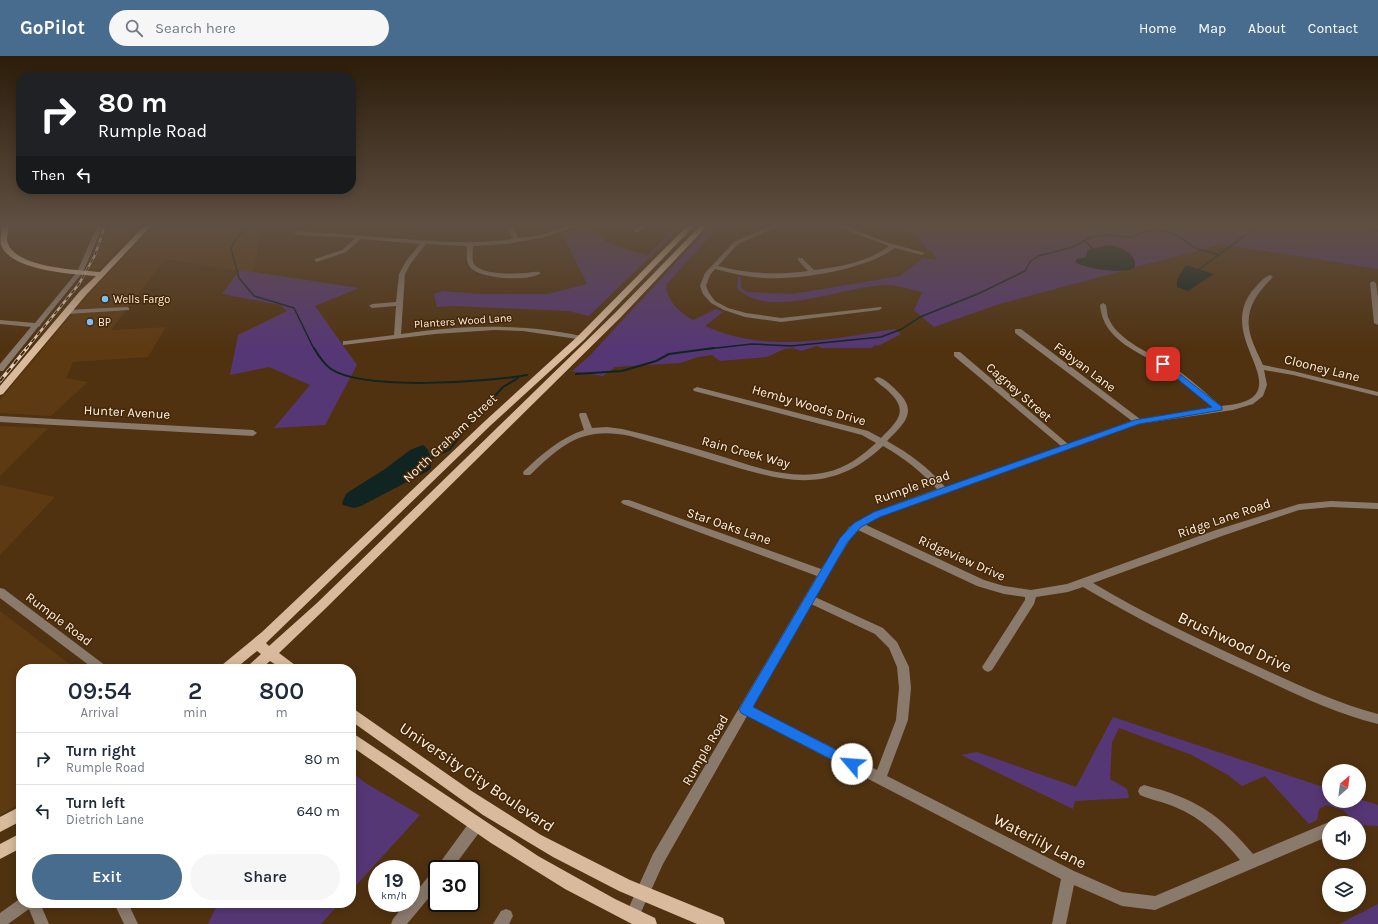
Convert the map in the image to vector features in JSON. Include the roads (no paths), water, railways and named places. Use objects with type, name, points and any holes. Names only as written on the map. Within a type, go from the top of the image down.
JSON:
[{"type":"main road","points":[[46,267],[102,274]]},
{"type":"main road","points":[[0,392],[67,312],[109,267]]},
{"type":"main road","name":"North Graham Street","points":[[232,664],[256,644],[483,428],[581,338],[651,267]]},
{"type":"main road","points":[[259,664],[618,315],[665,267]]},
{"type":"main road","points":[[256,644],[284,664]]},
{"type":"main road","points":[[240,658],[248,664]]},
{"type":"main road","name":"University City Boulevard","points":[[356,717],[502,819],[589,869],[641,894],[717,924]]},
{"type":"main road","points":[[356,741],[476,824],[573,886],[649,924]]},
{"type":"main road","points":[[0,825],[16,816]]},
{"type":"main road","points":[[0,852],[16,843]]},
{"type":"street","points":[[0,370],[38,325],[80,272],[83,267]]},
{"type":"street","points":[[397,336],[402,282],[406,267]]},
{"type":"street","points":[[474,267],[478,271],[492,275],[525,275],[538,273]]},
{"type":"street","points":[[843,267],[812,272],[771,276],[741,274],[714,267],[704,282],[706,294],[721,307],[745,315],[769,320],[790,320],[878,308]]},
{"type":"street","points":[[807,267],[812,272]]},
{"type":"street","name":"Rumple Road","points":[[632,916],[658,859],[843,540],[857,525],[877,514],[1138,422],[1243,405],[1259,396],[1263,382],[1245,330],[1244,314],[1249,301],[1262,283],[1270,277]]},
{"type":"street","points":[[1373,283],[1378,323]]},
{"type":"street","points":[[372,306],[400,304]]},
{"type":"street","points":[[1103,305],[1102,313],[1105,320],[1120,338],[1174,371],[1219,408]]},
{"type":"street","points":[[67,312],[126,309]]},
{"type":"street","points":[[0,322],[38,325]]},
{"type":"street","name":"Planters Wood Lane","points":[[346,343],[397,336],[506,328],[550,331],[581,338]]},
{"type":"street","name":"Fabyan Lane","points":[[1018,331],[1138,422]]},
{"type":"street","name":"Cagney Street","points":[[957,354],[1067,447]]},
{"type":"street","name":"Clooney Lane","points":[[1259,367],[1293,373],[1378,394]]},
{"type":"street","name":"Rain Creek Way","points":[[527,474],[563,442],[577,435],[589,432],[611,430],[623,432],[777,476],[799,479],[828,476],[844,470],[882,441],[902,421],[905,411],[900,399],[878,379]]},
{"type":"street","name":"Hemby Woods Drive","points":[[697,389],[853,429],[882,441],[904,454],[926,471],[944,491]]},
{"type":"street","points":[[583,415],[589,432]]},
{"type":"street","name":"Hunter Avenue","points":[[0,419],[253,433]]},
{"type":"street","name":"Star Oaks Lane","points":[[626,502],[823,574]]},
{"type":"street","name":"Ridge Lane Road","points":[[1083,582],[1234,528],[1299,508],[1331,504],[1378,506]]},
{"type":"street","name":"Ridgeview Drive","points":[[857,525],[981,583],[1004,590],[1031,594],[1054,591],[1083,582]]},
{"type":"street","name":"Brushwood Drive","points":[[1083,582],[1157,623],[1286,685],[1348,710],[1378,719]]},
{"type":"street","name":"Rumple Road","points":[[0,592],[95,664]]},
{"type":"street","points":[[988,667],[1030,601],[1031,594]]},
{"type":"street","points":[[809,599],[879,631],[893,645],[903,667],[905,688],[902,720],[880,778]]},
{"type":"street","name":"Waterlily Lane","points":[[745,709],[1069,876],[1122,899],[1155,903],[1322,832]]},
{"type":"street","points":[[1144,791],[1173,798],[1206,815],[1217,824],[1251,862]]},
{"type":"street","points":[[450,860],[476,824]]},
{"type":"street","points":[[1059,924],[1069,876]]},
{"type":"street","points":[[398,924],[428,888]]},
{"type":"street","points":[[0,921],[19,908]]},
{"type":"street","points":[[35,908],[42,924]]},
{"type":"street","points":[[123,908],[131,924]]},
{"type":"water","points":[[1085,267],[1135,267],[1124,271]]},
{"type":"water","points":[[1185,267],[1191,267],[1214,274],[1188,291],[1177,287],[1177,280]]},
{"type":"water","points":[[423,445],[429,452],[431,458],[431,468],[428,471],[361,506],[354,508],[343,505],[342,503],[346,494],[350,491],[385,469],[410,450]]},
{"type":"waterway","points":[[236,267],[239,278],[254,296],[294,308],[314,349]]},
{"type":"waterway","points":[[707,349],[752,344],[791,346],[881,337],[902,329],[920,317],[980,293],[1025,271],[1027,267]]},
{"type":"waterway","points":[[1198,270],[1203,267]]},
{"type":"waterway","points":[[314,348],[331,369],[347,376],[370,380],[426,383],[484,380],[527,375]]},
{"type":"waterway","points":[[576,374],[622,371],[656,361],[669,354],[714,348]]},
{"type":"waterway","points":[[431,458],[450,449],[471,422],[503,387],[518,378]]},
{"type":"railway","points":[[26,349],[79,284],[89,267]]},
{"type":"railway","points":[[0,381],[27,348]]},
{"type":"place","name":"Wells Fargo","points":[[105,299]]},
{"type":"place","name":"BP","points":[[90,322]]}]
